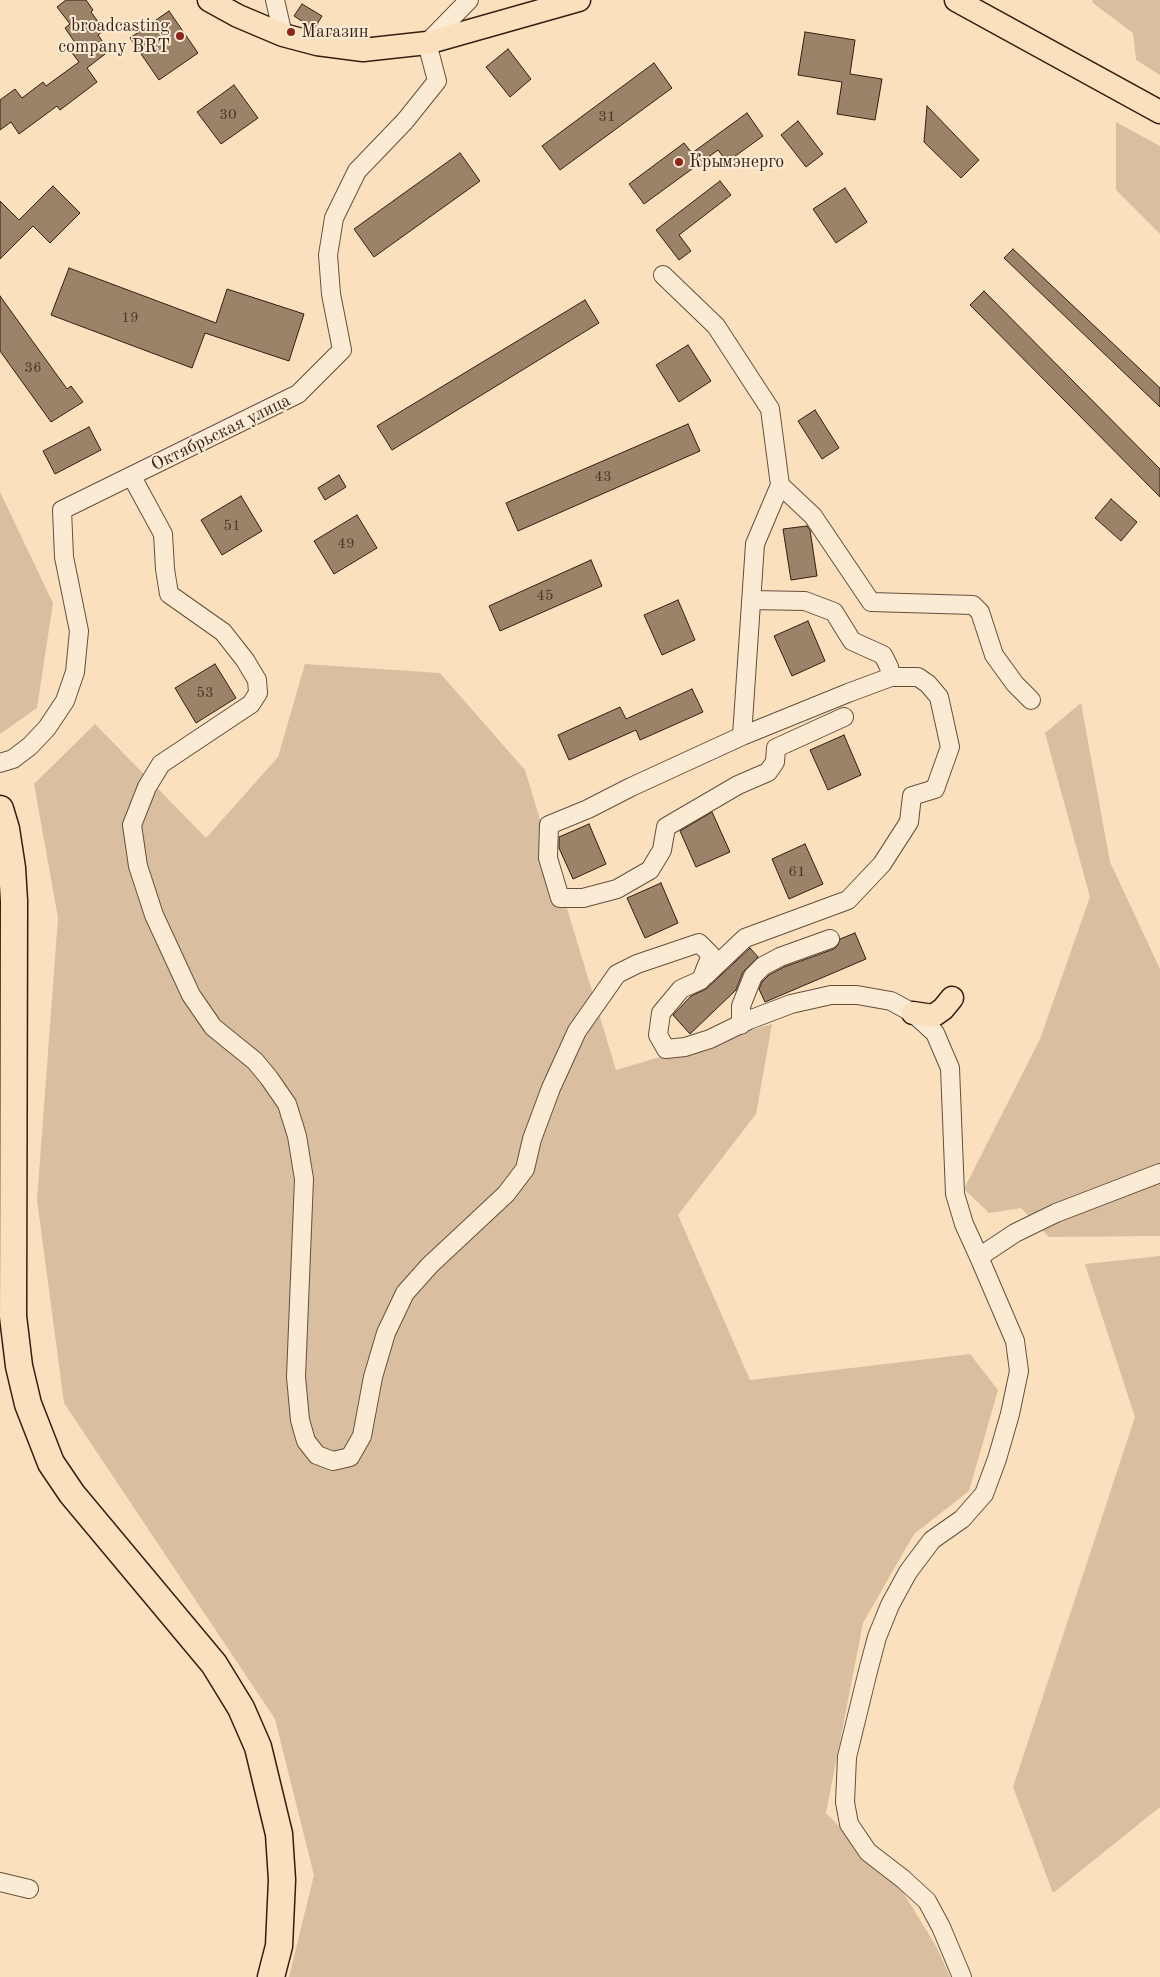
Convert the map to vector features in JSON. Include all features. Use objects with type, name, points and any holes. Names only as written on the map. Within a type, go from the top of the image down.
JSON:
[{"type":"highway","points":[[0,809],[6,829],[12,868],[14,901],[13,1316],[19,1366],[28,1404],[51,1463],[72,1494],[214,1664],[241,1708],[258,1747],[279,1834],[282,1880],[279,1946],[271,1977]]},
{"type":"main road","points":[[209,0],[238,16],[283,35],[317,44],[363,50],[428,43],[579,0]]},
{"type":"main road","points":[[956,0],[1160,112]]},
{"type":"main road","points":[[913,1013],[933,1016],[943,1009],[952,998]]},
{"type":"street","points":[[275,0],[283,35]]},
{"type":"street","points":[[428,43],[469,0]]},
{"type":"street","name":"Октябрьская улица","points":[[0,763],[14,759],[47,728],[66,701],[75,672],[79,632],[64,557],[62,510],[298,394],[342,350],[331,294],[328,255],[334,218],[357,172],[405,121],[437,81],[428,43]]},
{"type":"street","points":[[664,275],[716,326],[770,410],[780,485],[755,544],[742,736]]},
{"type":"street","points":[[132,477],[163,534],[169,594],[223,632],[256,680],[258,693],[251,704],[161,764],[147,787],[132,825],[138,866],[154,915],[191,995],[213,1027],[255,1061],[269,1078],[287,1104],[298,1136],[304,1179],[296,1377],[300,1420],[306,1442],[317,1455],[333,1461],[350,1457],[362,1436],[374,1377],[386,1333],[406,1293],[430,1265],[506,1194],[525,1169],[532,1139],[551,1088],[577,1031],[617,974],[637,964],[699,943],[711,955],[701,980]]},
{"type":"street","points":[[780,485],[813,516],[871,602],[973,605],[980,612],[994,655],[1015,684],[1031,700]]},
{"type":"street","points":[[751,600],[805,601],[834,612],[852,641],[882,655],[889,666],[891,677]]},
{"type":"street","points":[[844,718],[776,748],[775,762],[768,772],[738,785],[666,827],[662,850],[650,870],[617,889],[583,898],[560,898],[548,858],[549,825],[742,736],[848,692],[891,677],[918,677],[928,684],[939,697],[950,747],[936,789],[912,796],[909,822],[882,864],[848,900],[745,938],[701,980],[681,989],[661,1013],[658,1035],[666,1049],[685,1047],[710,1039],[791,1004],[831,995],[857,995],[891,1001],[913,1013],[935,1033],[950,1068],[955,1194],[964,1224],[1015,1341],[1020,1371],[997,1459],[984,1494],[962,1519],[932,1540],[908,1572],[890,1605],[877,1637],[847,1758],[844,1802],[849,1824],[868,1852],[903,1879],[926,1901],[941,1927],[962,1977]]},
{"type":"street","points":[[741,1025],[741,1006],[752,976],[763,966],[780,957],[830,939]]},
{"type":"street","points":[[979,1257],[1015,1233],[1056,1214],[1160,1173]]},
{"type":"street","points":[[0,1882],[29,1889]]},
{"type":"shaded area","points":[[1092,0],[1160,0],[1160,75],[1136,60],[1133,33],[1093,3]]},
{"type":"shaded area","points":[[1116,122],[1160,146],[1160,234],[1116,190]]},
{"type":"shaded area","points":[[0,492],[53,603],[37,708],[0,734]]},
{"type":"shaded area","points":[[305,664],[440,673],[525,770],[616,1070],[772,1024],[756,1114],[678,1215],[750,1380],[970,1354],[998,1390],[969,1491],[914,1534],[863,1623],[826,1813],[900,1887],[937,1948],[950,1977],[289,1977],[314,1875],[275,1719],[64,1403],[37,1200],[58,918],[34,784],[95,724],[206,838],[278,757]]},
{"type":"shaded area","points":[[1081,703],[1110,862],[1160,969],[1160,1236],[1049,1237],[1021,1208],[989,1213],[964,1189],[1040,1039],[1090,897],[1045,733]]},
{"type":"shaded area","points":[[1160,1256],[1160,1807],[1053,1893],[1013,1787],[1135,1417],[1085,1264]]},
{"type":"building","points":[[66,0],[86,0],[93,10],[91,12],[104,30],[98,35],[109,51],[87,68],[97,82],[60,110],[57,106],[19,134],[11,122],[0,130],[0,100],[15,89],[22,98],[43,82],[46,86],[79,62],[69,49],[76,44],[65,28],[70,24],[57,7]]},
{"type":"building","points":[[302,4],[322,16],[314,29],[294,16]]},
{"type":"building","points":[[169,11],[198,53],[159,80],[130,38]]},
{"type":"building","points":[[805,32],[855,40],[850,74],[882,79],[875,120],[837,114],[842,82],[798,75]]},
{"type":"building","points":[[508,49],[531,79],[510,97],[486,67]]},
{"type":"building","points":[[654,63],[672,88],[560,170],[542,146]]},
{"type":"building","points":[[234,85],[258,118],[221,144],[197,112]]},
{"type":"building","points":[[927,106],[979,160],[961,178],[924,142]]},
{"type":"building","points":[[747,113],[763,136],[727,162],[718,150],[644,204],[629,184],[684,143],[692,153]]},
{"type":"building","points":[[798,121],[823,154],[806,167],[781,135]]},
{"type":"building","points":[[460,153],[480,181],[374,257],[354,229]]},
{"type":"building","points":[[720,181],[731,195],[679,235],[691,251],[679,260],[656,230]]},
{"type":"building","points":[[53,186],[80,213],[50,243],[33,226],[0,259],[0,201],[19,220]]},
{"type":"building","points":[[845,188],[867,222],[836,243],[813,209]]},
{"type":"building","points":[[1013,249],[1160,388],[1160,407],[1004,258]]},
{"type":"building","points":[[69,268],[216,323],[227,289],[304,314],[289,361],[205,333],[192,368],[51,315]]},
{"type":"building","points":[[984,291],[1160,469],[1160,497],[970,305]]},
{"type":"building","points":[[0,296],[67,389],[71,386],[83,402],[51,422],[0,351]]},
{"type":"building","points":[[585,300],[599,323],[392,450],[377,426]]},
{"type":"building","points":[[688,345],[711,381],[679,402],[656,365]]},
{"type":"building","points":[[815,410],[839,448],[822,459],[798,421]]},
{"type":"building","points":[[688,424],[700,451],[518,531],[506,503]]},
{"type":"building","points":[[89,427],[101,450],[55,474],[43,451]]},
{"type":"building","points":[[339,475],[346,487],[325,500],[318,488]]},
{"type":"building","points":[[241,496],[262,531],[222,555],[201,520]]},
{"type":"building","points":[[1111,499],[1137,522],[1121,541],[1095,518]]},
{"type":"building","points":[[357,515],[377,548],[334,574],[314,541]]},
{"type":"building","points":[[807,526],[810,530],[817,576],[791,580],[783,529]]},
{"type":"building","points":[[591,560],[602,586],[500,631],[489,606]]},
{"type":"building","points":[[678,600],[695,640],[662,655],[644,615]]},
{"type":"building","points":[[808,621],[825,661],[792,676],[774,636]]},
{"type":"building","points":[[215,664],[236,698],[196,723],[175,688]]},
{"type":"building","points":[[692,689],[703,712],[640,740],[636,730],[569,760],[558,735],[620,707],[626,719]]},
{"type":"building","points":[[844,735],[861,775],[828,790],[810,750]]},
{"type":"building","points":[[712,812],[730,852],[696,867],[680,831]]},
{"type":"building","points":[[589,824],[606,864],[573,879],[559,848],[559,837]]},
{"type":"building","points":[[805,844],[823,884],[789,899],[772,859]]},
{"type":"building","points":[[661,883],[678,923],[645,938],[627,898]]},
{"type":"building","points":[[855,933],[866,959],[765,1002],[759,989],[762,982],[769,975],[784,967],[834,949],[840,939]]},
{"type":"building","points":[[750,948],[758,957],[743,972],[736,990],[690,1034],[673,1015],[691,996],[706,989]]},
{"type":"place","name":"Магазин","points":[[291,32]]},
{"type":"place","name":"broadcasting company BRT","points":[[180,36]]},
{"type":"place","name":"Крымэнерго","points":[[679,162]]}]
